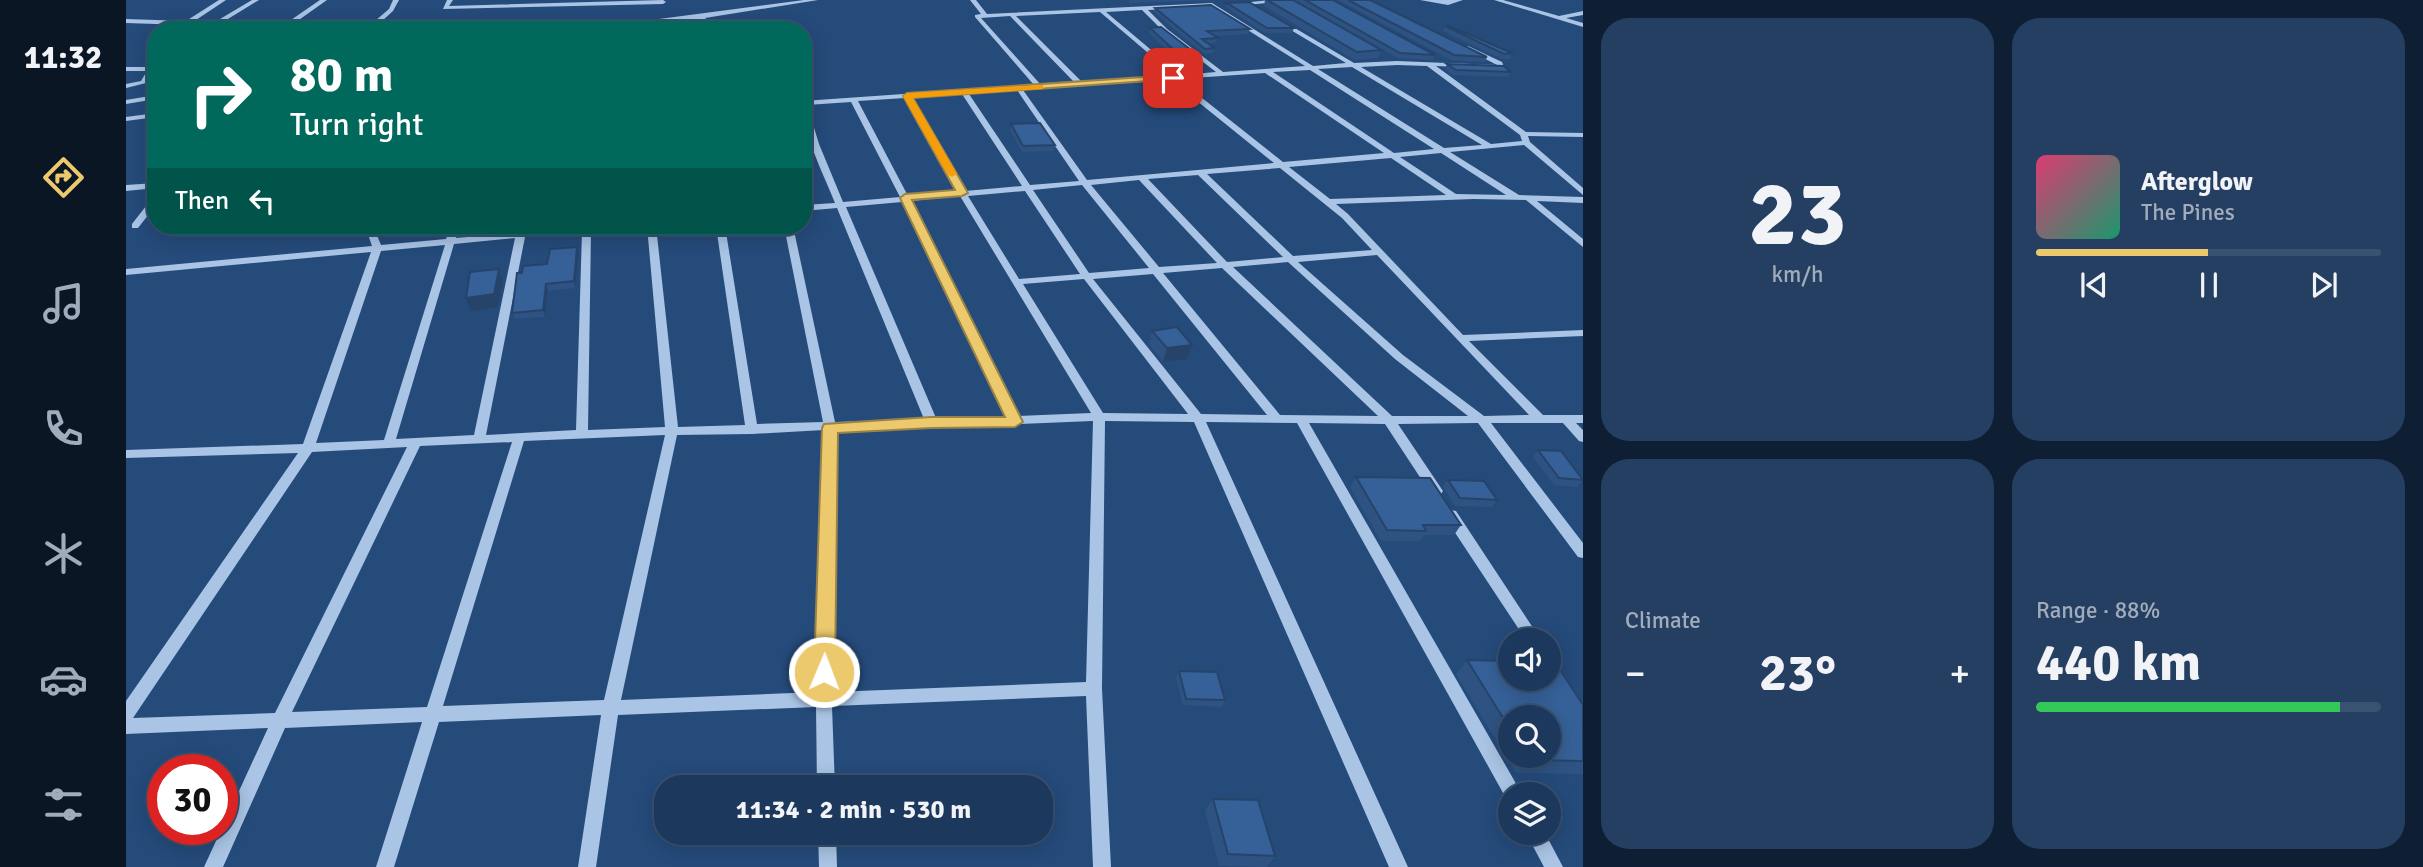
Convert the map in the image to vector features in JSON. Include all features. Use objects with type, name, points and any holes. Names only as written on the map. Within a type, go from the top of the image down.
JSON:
[{"type":"street","points":[[190,21],[223,0]]},
{"type":"street","points":[[220,21],[256,0]]},
{"type":"street","points":[[292,21],[324,0]]},
{"type":"street","points":[[378,21],[391,10],[396,0]]},
{"type":"street","points":[[438,21],[450,0]]},
{"type":"street","points":[[635,21],[700,17],[815,0]]},
{"type":"street","points":[[973,0],[986,16]]},
{"type":"street","points":[[1081,0],[1092,11]]},
{"type":"street","points":[[1205,0],[1516,197]]},
{"type":"street","points":[[1039,87],[977,16],[1247,1],[1288,0],[1297,3]]},
{"type":"street","points":[[1423,0],[1448,3],[1460,0]]},
{"type":"street","points":[[1497,0],[1583,26]]},
{"type":"street","points":[[445,8],[663,1],[659,21]]},
{"type":"street","points":[[1247,1],[1261,10]]},
{"type":"street","points":[[1048,6],[1055,12]]},
{"type":"street","points":[[1143,8],[1165,30],[1222,74]]},
{"type":"street","points":[[1101,10],[1279,165],[1345,216],[1540,419]]},
{"type":"street","points":[[1558,18],[1583,12]]},
{"type":"street","points":[[1012,15],[1080,84]]},
{"type":"street","points":[[1272,16],[1491,146]]},
{"type":"street","points":[[700,17],[705,21]]},
{"type":"street","points":[[126,21],[148,21]]},
{"type":"street","points":[[126,29],[147,21]]},
{"type":"street","points":[[812,102],[1312,67],[1397,63],[1501,67],[1500,63],[1464,46]]},
{"type":"street","points":[[1386,57],[1397,63]]},
{"type":"street","points":[[1438,57],[1450,64]]},
{"type":"street","points":[[1428,64],[1525,139],[1583,192]]},
{"type":"street","points":[[126,69],[147,69]]},
{"type":"street","points":[[1265,71],[1455,197]]},
{"type":"street","points":[[126,86],[144,82],[147,76]]},
{"type":"street","points":[[1018,89],[1084,182],[1276,418]]},
{"type":"street","points":[[964,92],[1086,276],[1198,418],[1399,867]]},
{"type":"street","points":[[907,96],[962,193],[1099,417],[1094,689],[1101,867]]},
{"type":"street","points":[[126,102],[147,98]]},
{"type":"street","points":[[854,100],[1015,422]]},
{"type":"street","points":[[126,119],[147,116]]},
{"type":"street","points":[[812,134],[931,422]]},
{"type":"street","points":[[812,207],[1443,151],[1525,139],[1583,135]]},
{"type":"street","points":[[1200,172],[1290,259],[1399,357],[1482,419],[1583,553]]},
{"type":"street","points":[[1141,177],[1225,265],[1389,420],[1526,628]]},
{"type":"street","points":[[126,188],[147,186]]},
{"type":"street","points":[[1327,202],[1455,197],[1583,200]]},
{"type":"street","points":[[1528,198],[1583,244]]},
{"type":"street","points":[[135,226],[147,211]]},
{"type":"street","points":[[126,715],[308,448],[377,248],[372,235]]},
{"type":"street","points":[[389,443],[453,235]]},
{"type":"street","points":[[126,272],[452,241],[490,235]]},
{"type":"street","points":[[479,439],[521,235]]},
{"type":"street","points":[[582,434],[587,235]]},
{"type":"street","points":[[587,867],[611,707],[672,432],[653,235]]},
{"type":"street","points":[[722,235],[752,430]]},
{"type":"street","points":[[791,235],[830,428],[824,699],[826,775]]},
{"type":"street","points":[[1017,282],[1379,252]]},
{"type":"street","points":[[1460,338],[1583,333]]},
{"type":"street","points":[[126,454],[582,434],[830,428],[931,422],[1015,422],[1099,417],[1583,419]]},
{"type":"street","points":[[1300,418],[1506,782]]},
{"type":"street","points":[[1566,419],[1583,438]]},
{"type":"street","points":[[385,867],[519,438]]},
{"type":"street","points":[[213,867],[416,442]]},
{"type":"street","points":[[126,726],[1094,689]]},
{"type":"street","points":[[827,845],[828,867]]},
{"type":"street","points":[[1542,845],[1555,867]]},
{"type":"building","points":[[1267,0],[1293,0],[1381,50],[1357,52]]},
{"type":"building","points":[[1305,0],[1333,0],[1435,55],[1400,53]]},
{"type":"building","points":[[1348,0],[1370,0],[1487,57],[1454,55]]},
{"type":"building","points":[[1249,2],[1294,28],[1267,28],[1227,3]]},
{"type":"building","points":[[1211,5],[1250,29],[1207,31],[1218,38],[1202,39],[1214,48],[1205,49],[1155,8]]},
{"type":"building","points":[[1445,26],[1449,26],[1512,53],[1504,54]]},
{"type":"building","points":[[1161,27],[1191,50],[1175,51],[1150,28]]},
{"type":"building","points":[[1447,64],[1504,66],[1510,72],[1456,70]]},
{"type":"building","points":[[1040,123],[1055,145],[1023,146],[1011,124]]},
{"type":"building","points":[[577,247],[574,281],[546,284],[543,310],[512,313],[517,273],[522,273],[523,266],[547,264],[550,249]]},
{"type":"building","points":[[499,269],[494,294],[466,298],[470,272]]},
{"type":"building","points":[[1177,327],[1192,345],[1167,348],[1152,331]]},
{"type":"building","points":[[1538,450],[1561,451],[1583,480],[1559,478]]},
{"type":"building","points":[[1356,477],[1430,478],[1461,525],[1423,525],[1426,531],[1387,530]]},
{"type":"building","points":[[1448,480],[1484,481],[1497,500],[1460,498]]},
{"type":"building","points":[[1467,660],[1498,661],[1498,691],[1561,691],[1561,671],[1583,705],[1583,761],[1561,761],[1561,705],[1498,705],[1498,710]]},
{"type":"building","points":[[1179,671],[1217,672],[1225,700],[1186,699]]},
{"type":"building","points":[[1213,799],[1258,800],[1275,856],[1228,854]]},
{"type":"slow traffic","points":[[952,174],[907,96],[1040,87]]},
{"type":"route","points":[[824,672],[830,428],[931,422],[1015,422],[905,198],[962,193],[907,96],[1173,78]]}]
